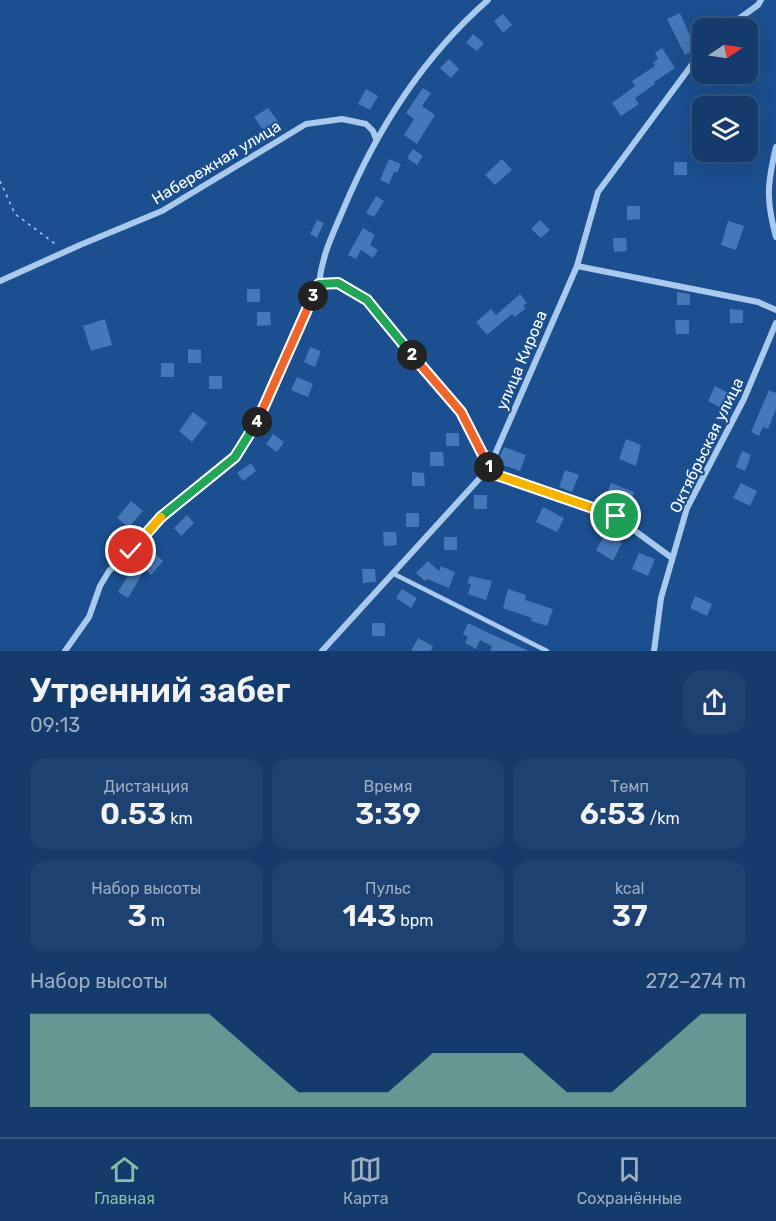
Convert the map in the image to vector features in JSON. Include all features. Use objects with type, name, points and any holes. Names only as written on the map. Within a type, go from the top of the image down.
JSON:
[{"type":"street","points":[[65,651],[88,617],[100,586],[109,571],[131,551],[154,524],[235,457],[256,425],[319,284],[322,261],[376,139],[422,70],[488,0]]},
{"type":"street","points":[[740,18],[758,5],[761,0]]},
{"type":"street","name":"улица Кирова","points":[[322,651],[489,468],[577,266],[598,192],[692,65]]},
{"type":"street","name":"Набережная улица","points":[[0,281],[162,211],[306,124],[342,119],[366,124],[374,131],[376,139]]},
{"type":"street","points":[[776,147],[767,194],[776,237]]},
{"type":"street","points":[[577,266],[758,302],[776,310]]},
{"type":"street","points":[[319,284],[338,283],[367,300],[461,412],[494,474],[616,516],[672,558]]},
{"type":"street","name":"Октябрьская улица","points":[[654,651],[661,598],[687,508],[744,399],[776,323]]},
{"type":"lane","points":[[394,573],[547,651]]},
{"type":"path","points":[[0,181],[15,214],[66,251]]},
{"type":"building","points":[[680,13],[692,40],[692,51],[685,55],[667,19]]},
{"type":"building","points":[[503,14],[512,25],[503,33],[494,21]]},
{"type":"building","points":[[473,34],[484,43],[477,51],[466,43]]},
{"type":"building","points":[[662,48],[675,68],[635,98],[639,104],[621,116],[612,103],[635,86],[632,81],[655,66],[653,63],[658,59],[655,53]]},
{"type":"building","points":[[449,59],[459,69],[451,78],[440,68]]},
{"type":"building","points":[[423,88],[431,93],[422,106],[435,115],[417,144],[404,135],[414,119],[406,113]]},
{"type":"building","points":[[366,89],[378,96],[370,110],[358,104]]},
{"type":"building","points":[[268,108],[280,124],[266,134],[254,117]]},
{"type":"building","points":[[413,149],[423,156],[417,165],[407,158]]},
{"type":"building","points":[[389,159],[401,164],[397,173],[394,172],[389,184],[380,180]]},
{"type":"building","points":[[502,159],[512,170],[495,185],[485,175]]},
{"type":"building","points":[[674,162],[687,162],[687,175],[674,175]]},
{"type":"building","points":[[376,196],[384,201],[374,217],[366,213]]},
{"type":"building","points":[[627,206],[640,206],[640,219],[627,220]]},
{"type":"building","points":[[317,220],[324,223],[317,238],[310,234]]},
{"type":"building","points":[[540,220],[550,230],[541,238],[531,229]]},
{"type":"building","points":[[728,221],[744,226],[736,250],[721,245]]},
{"type":"building","points":[[363,228],[375,235],[370,245],[378,250],[373,258],[361,250],[356,259],[348,255]]},
{"type":"building","points":[[613,238],[626,238],[627,251],[614,252]]},
{"type":"building","points":[[247,289],[260,289],[260,302],[247,302]]},
{"type":"building","points":[[677,292],[690,294],[690,305],[677,305]]},
{"type":"building","points":[[520,294],[527,303],[523,306],[526,308],[515,317],[512,314],[487,335],[476,322],[491,309],[496,315]]},
{"type":"building","points":[[730,309],[743,310],[743,323],[730,323]]},
{"type":"building","points":[[257,312],[270,312],[271,325],[257,326]]},
{"type":"building","points":[[105,319],[112,345],[91,351],[83,326]]},
{"type":"building","points":[[675,320],[689,320],[689,334],[676,334]]},
{"type":"building","points":[[310,347],[321,351],[315,367],[304,362]]},
{"type":"building","points":[[188,349],[201,350],[201,363],[188,363]]},
{"type":"building","points":[[161,363],[174,363],[174,377],[161,377]]},
{"type":"building","points":[[209,376],[222,376],[222,389],[209,389]]},
{"type":"building","points":[[297,377],[313,384],[308,397],[291,390]]},
{"type":"building","points":[[715,386],[736,397],[728,412],[708,401]]},
{"type":"building","points":[[769,390],[776,393],[776,409],[768,429],[763,427],[759,436],[751,432]]},
{"type":"building","points":[[193,412],[207,423],[192,442],[179,431]]},
{"type":"building","points":[[446,433],[459,433],[459,446],[446,446]]},
{"type":"building","points":[[273,434],[284,442],[277,452],[266,444]]},
{"type":"building","points":[[626,439],[641,445],[636,466],[619,459]]},
{"type":"building","points":[[504,447],[526,455],[520,471],[497,463]]},
{"type":"building","points":[[742,451],[751,455],[745,471],[736,467]]},
{"type":"building","points":[[430,452],[443,452],[444,466],[430,466]]},
{"type":"building","points":[[251,463],[256,471],[243,481],[237,473]]},
{"type":"building","points":[[565,470],[579,475],[572,492],[559,487]]},
{"type":"building","points":[[412,472],[424,473],[425,486],[412,486]]},
{"type":"building","points":[[611,483],[634,492],[627,514],[602,506]]},
{"type":"building","points":[[741,483],[757,491],[750,506],[733,498]]},
{"type":"building","points":[[474,495],[487,495],[487,509],[474,509]]},
{"type":"building","points":[[131,501],[143,511],[129,527],[117,518]]},
{"type":"building","points":[[543,507],[564,518],[557,532],[536,522]]},
{"type":"building","points":[[406,513],[419,513],[419,527],[406,527]]},
{"type":"building","points":[[187,515],[194,523],[181,536],[174,528]]},
{"type":"building","points":[[383,532],[396,532],[397,545],[384,546]]},
{"type":"building","points":[[606,533],[622,543],[613,561],[596,550]]},
{"type":"building","points":[[444,537],[457,537],[457,550],[444,550]]},
{"type":"building","points":[[149,548],[163,561],[151,575],[145,569],[128,598],[118,592],[130,572],[132,574],[143,562],[139,559]]},
{"type":"building","points":[[639,553],[655,559],[648,576],[632,569]]},
{"type":"building","points":[[428,561],[439,571],[441,566],[455,572],[449,588],[427,579],[425,581],[416,573]]},
{"type":"building","points":[[362,569],[375,569],[376,582],[363,583]]},
{"type":"building","points":[[470,576],[492,581],[486,600],[468,594],[471,584],[467,583]]},
{"type":"building","points":[[402,589],[417,598],[411,608],[396,598]]},
{"type":"building","points":[[508,589],[526,595],[525,600],[553,609],[547,626],[503,608]]},
{"type":"building","points":[[695,596],[712,604],[707,616],[690,608]]},
{"type":"building","points":[[372,623],[385,623],[385,636],[372,636]]},
{"type":"building","points":[[468,623],[529,651],[490,651],[492,646],[480,640],[476,649],[465,643],[468,637],[463,634]]},
{"type":"building","points":[[418,638],[433,646],[431,651],[411,651]]},
{"type":"route","points":[[131,551],[154,524],[235,457],[256,425],[319,284],[338,283],[367,300],[461,412],[494,474],[616,516]]}]
